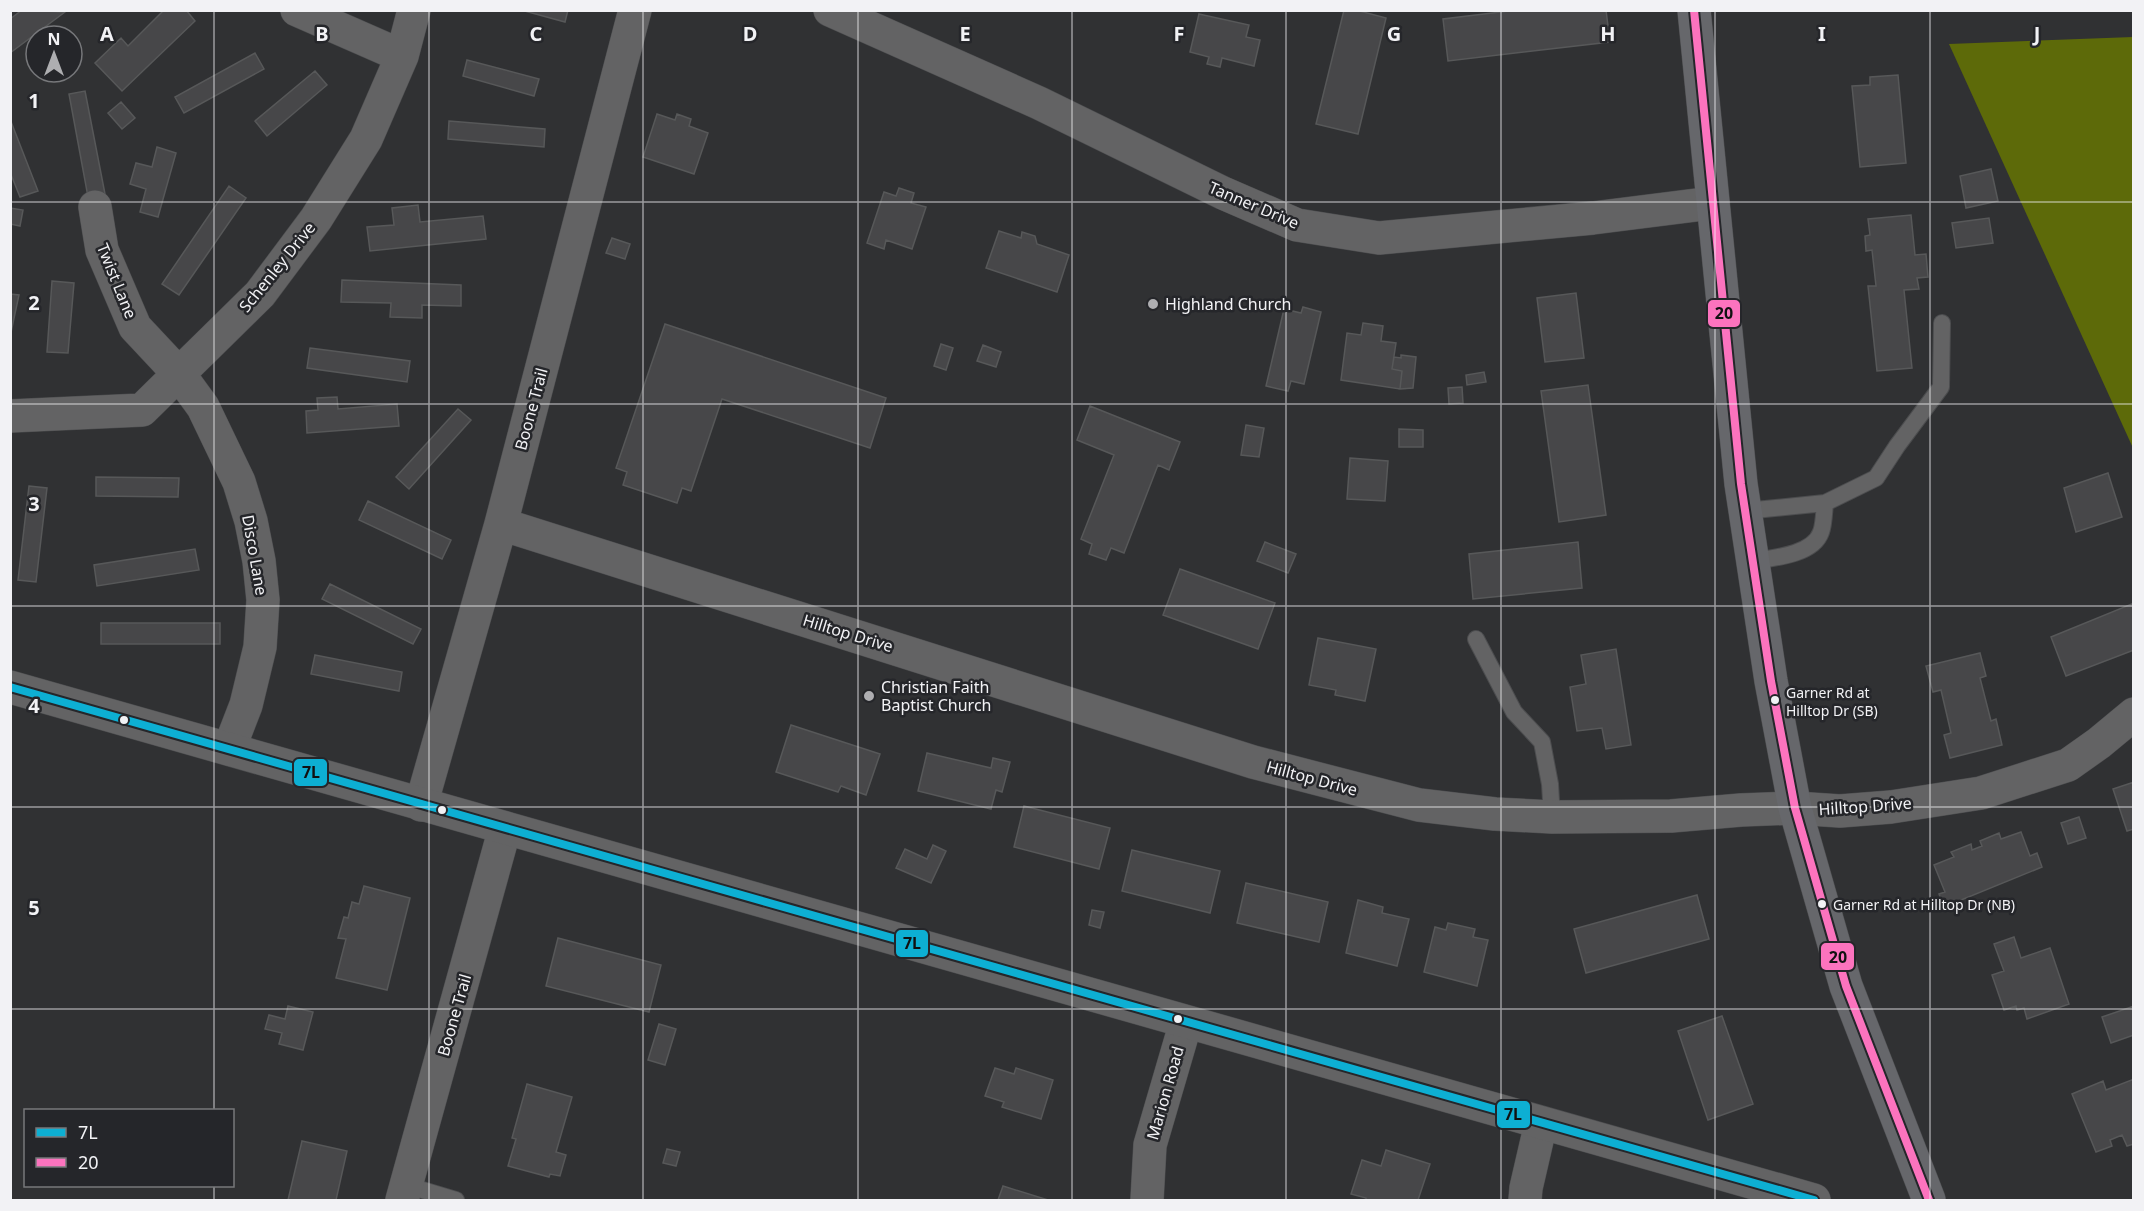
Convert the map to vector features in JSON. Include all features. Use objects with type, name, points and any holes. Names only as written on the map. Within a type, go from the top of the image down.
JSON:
[{"type":"main road","points":[[1694,10],[1745,511],[1771,681],[1795,808],[1846,986],[1929,1200]]},
{"type":"street","points":[[297,10],[402,56]]},
{"type":"street","name":"Schenley Drive","points":[[10,417],[142,410],[260,294],[316,219],[366,139],[402,56],[414,10]]},
{"type":"street","name":"Boone Trail","points":[[421,805],[501,524],[635,10]]},
{"type":"street","name":"Tanner Drive","points":[[831,10],[1039,102],[1223,193],[1297,225],[1379,238],[1593,218],[1712,203]]},
{"type":"street","name":"Twist Lane","points":[[95,207],[102,250],[135,327],[179,374]]},
{"type":"street","name":"Disco Lane","points":[[179,374],[203,408],[239,482],[251,521],[259,561],[263,600],[260,647],[246,705],[229,749]]},
{"type":"street","name":"Hilltop Drive","points":[[501,524],[1253,762],[1419,805],[1495,814],[1552,817],[1671,816],[1741,810],[1795,808],[1840,811],[1892,807],[1981,793],[2068,765],[2099,743],[2133,714]]},
{"type":"street","points":[[10,687],[1814,1200]]},
{"type":"street","name":"Boone Trail","points":[[404,1193],[505,828]]},
{"type":"street","name":"Marion Road","points":[[1147,1200],[1150,1145],[1186,1023]]},
{"type":"street","points":[[1525,1200],[1541,1123]]},
{"type":"lane","points":[[1745,511],[1825,503],[1876,478],[1941,387],[1942,323]]},
{"type":"lane","points":[[1752,561],[1805,550],[1821,534],[1825,503]]},
{"type":"lane","points":[[1476,639],[1514,712],[1542,742],[1550,784],[1552,817]]},
{"type":"lane","points":[[404,1193],[456,1200]]},
{"type":"green space","points":[[2134,37],[2133,448],[1949,44]]},
{"type":"building","points":[[22,10],[65,12],[49,24],[24,24],[24,43],[10,53],[10,19]]},
{"type":"building","points":[[164,10],[186,10],[195,21],[122,91],[95,63],[121,38],[128,46]]},
{"type":"building","points":[[521,10],[568,10],[565,22]]},
{"type":"building","points":[[1344,10],[1356,10],[1386,18],[1358,134],[1316,124]]},
{"type":"building","points":[[1517,10],[1606,10],[1610,42],[1448,61],[1443,19]]},
{"type":"building","points":[[1199,14],[1249,25],[1246,37],[1260,40],[1254,66],[1222,58],[1220,67],[1207,64],[1209,57],[1190,52]]},
{"type":"building","points":[[255,53],[264,69],[184,113],[175,97]]},
{"type":"building","points":[[467,60],[539,79],[534,96],[463,76]]},
{"type":"building","points":[[315,71],[327,85],[267,136],[255,121]]},
{"type":"building","points":[[1898,75],[1906,163],[1860,167],[1852,86],[1870,85],[1870,77]]},
{"type":"building","points":[[85,91],[105,194],[88,197],[69,94]]},
{"type":"building","points":[[121,102],[135,118],[122,129],[108,113]]},
{"type":"building","points":[[657,114],[675,120],[677,114],[691,119],[689,126],[708,133],[694,174],[643,157]]},
{"type":"building","points":[[10,119],[38,191],[20,197],[10,172]]},
{"type":"building","points":[[449,121],[545,129],[544,147],[448,139]]},
{"type":"building","points":[[157,147],[176,153],[158,217],[140,212],[146,189],[130,184],[136,163],[152,167]]},
{"type":"building","points":[[1991,169],[1998,201],[1966,208],[1960,176]]},
{"type":"building","points":[[229,186],[246,198],[179,295],[162,284]]},
{"type":"building","points":[[899,188],[914,193],[911,203],[926,207],[912,249],[886,240],[884,249],[867,243],[884,192],[896,196]]},
{"type":"building","points":[[418,205],[420,222],[483,216],[486,239],[370,251],[367,227],[394,225],[392,208]]},
{"type":"building","points":[[10,208],[23,210],[20,226],[10,224]]},
{"type":"building","points":[[1911,215],[1915,255],[1926,254],[1928,277],[1917,278],[1919,289],[1904,290],[1912,368],[1877,371],[1868,286],[1876,286],[1872,250],[1866,251],[1865,236],[1870,235],[1868,219]]},
{"type":"building","points":[[1989,218],[1993,243],[1956,248],[1952,223]]},
{"type":"building","points":[[999,231],[1021,238],[1022,232],[1035,236],[1037,244],[1069,255],[1057,292],[986,268]]},
{"type":"building","points":[[612,238],[630,244],[625,259],[606,253]]},
{"type":"building","points":[[342,280],[461,285],[461,306],[422,305],[422,318],[390,317],[391,303],[341,302]]},
{"type":"building","points":[[52,281],[74,283],[68,353],[47,352]]},
{"type":"building","points":[[1576,293],[1584,358],[1545,362],[1537,298]]},
{"type":"building","points":[[10,294],[19,295],[10,337]]},
{"type":"building","points":[[1303,307],[1321,312],[1304,384],[1291,381],[1288,391],[1266,386],[1284,309],[1301,313]]},
{"type":"building","points":[[1363,323],[1383,326],[1381,341],[1396,343],[1392,369],[1402,371],[1400,389],[1341,380],[1347,333],[1361,335]]},
{"type":"building","points":[[665,324],[886,398],[870,448],[722,399],[691,491],[682,488],[677,503],[623,485],[627,472],[616,468]]},
{"type":"building","points":[[941,344],[953,348],[946,370],[934,366]]},
{"type":"building","points":[[983,345],[1001,352],[996,367],[977,361]]},
{"type":"building","points":[[310,348],[410,361],[407,382],[307,368]]},
{"type":"building","points":[[1401,355],[1416,357],[1413,388],[1400,389],[1402,371],[1392,369],[1394,357],[1401,358]]},
{"type":"building","points":[[1484,372],[1486,382],[1467,385],[1466,375]]},
{"type":"building","points":[[1588,385],[1606,515],[1559,522],[1541,391]]},
{"type":"building","points":[[1462,387],[1463,403],[1449,404],[1448,388]]},
{"type":"building","points":[[337,397],[338,409],[397,404],[399,426],[307,433],[306,411],[318,410],[317,398]]},
{"type":"building","points":[[1090,406],[1180,442],[1169,470],[1158,465],[1124,553],[1111,548],[1106,560],[1089,554],[1092,544],[1081,539],[1114,455],[1077,440]]},
{"type":"building","points":[[458,409],[471,420],[409,489],[396,477]]},
{"type":"building","points":[[1246,425],[1264,428],[1259,457],[1241,455]]},
{"type":"building","points":[[1399,429],[1423,430],[1423,447],[1399,447]]},
{"type":"building","points":[[1350,458],[1388,461],[1385,501],[1347,499]]},
{"type":"building","points":[[2108,473],[2122,517],[2076,532],[2064,488]]},
{"type":"building","points":[[96,477],[179,478],[178,497],[96,496]]},
{"type":"building","points":[[29,486],[47,488],[36,582],[18,580]]},
{"type":"building","points":[[368,501],[451,540],[442,559],[359,520]]},
{"type":"building","points":[[1265,542],[1296,554],[1288,573],[1257,561]]},
{"type":"building","points":[[1578,542],[1582,588],[1473,599],[1469,554]]},
{"type":"building","points":[[195,549],[199,570],[97,586],[94,565]]},
{"type":"building","points":[[1180,569],[1275,603],[1258,649],[1163,615]]},
{"type":"building","points":[[330,584],[421,629],[413,644],[322,599]]},
{"type":"building","points":[[2134,603],[2134,650],[2066,676],[2051,637]]},
{"type":"building","points":[[101,623],[220,623],[220,644],[101,644]]},
{"type":"building","points":[[1318,638],[1376,649],[1365,701],[1335,695],[1336,690],[1309,685]]},
{"type":"building","points":[[1616,649],[1631,745],[1606,749],[1602,728],[1577,731],[1570,687],[1586,684],[1581,655]]},
{"type":"building","points":[[1980,653],[1986,676],[1980,678],[1991,721],[1996,719],[2002,745],[1950,758],[1944,735],[1951,733],[1941,690],[1933,692],[1926,666]]},
{"type":"building","points":[[315,655],[402,672],[399,691],[311,674]]},
{"type":"building","points":[[791,725],[880,754],[866,795],[841,786],[838,792],[776,772]]},
{"type":"building","points":[[927,753],[991,768],[993,758],[1010,762],[1002,792],[996,790],[991,809],[918,791]]},
{"type":"building","points":[[2134,782],[2134,829],[2127,831],[2113,789]]},
{"type":"building","points":[[1024,806],[1110,828],[1099,869],[1014,847]]},
{"type":"building","points":[[2079,817],[2086,838],[2068,844],[2061,823]]},
{"type":"building","points":[[2021,832],[2030,856],[2037,853],[2042,867],[1944,907],[1939,894],[1945,892],[1934,865],[1954,857],[1951,852],[1971,844],[1972,850],[1982,846],[1980,841],[1999,833],[2001,839]]},
{"type":"building","points":[[933,845],[946,851],[931,883],[896,868],[905,849],[927,859]]},
{"type":"building","points":[[1132,850],[1220,871],[1210,913],[1122,891]]},
{"type":"building","points":[[1246,883],[1328,902],[1319,942],[1237,923]]},
{"type":"building","points":[[364,886],[410,898],[387,990],[336,978],[346,939],[338,938],[344,917],[348,918],[352,902],[359,904]]},
{"type":"building","points":[[1697,895],[1709,939],[1586,973],[1574,929]]},
{"type":"building","points":[[1358,900],[1383,907],[1382,913],[1409,919],[1397,966],[1346,953]]},
{"type":"building","points":[[1092,910],[1104,912],[1100,928],[1089,925]]},
{"type":"building","points":[[1448,923],[1475,929],[1473,937],[1488,940],[1477,986],[1424,972],[1435,927],[1446,930]]},
{"type":"building","points":[[2014,937],[2021,958],[2050,948],[2069,1004],[2027,1019],[2024,1008],[2017,1010],[2016,1006],[2004,1010],[1992,975],[2004,971],[1994,944]]},
{"type":"building","points":[[558,938],[661,965],[649,1012],[546,986]]},
{"type":"building","points":[[288,1006],[313,1012],[303,1050],[279,1044],[282,1033],[265,1029],[269,1015],[285,1019]]},
{"type":"building","points":[[2134,1006],[2134,1035],[2111,1043],[2102,1017]]},
{"type":"building","points":[[1722,1016],[1753,1104],[1708,1120],[1678,1031]]},
{"type":"building","points":[[659,1024],[676,1029],[665,1065],[648,1060]]},
{"type":"building","points":[[995,1068],[1014,1074],[1016,1068],[1053,1080],[1041,1119],[1002,1107],[1004,1102],[985,1096]]},
{"type":"building","points":[[2134,1079],[2134,1144],[2127,1146],[2122,1135],[2110,1140],[2112,1146],[2096,1152],[2072,1094],[2103,1081],[2106,1090]]},
{"type":"building","points":[[527,1084],[572,1097],[556,1152],[566,1155],[560,1176],[550,1174],[549,1177],[508,1166],[516,1139],[512,1138]]},
{"type":"building","points":[[302,1141],[347,1151],[336,1200],[288,1200]]},
{"type":"building","points":[[667,1149],[680,1152],[676,1166],[663,1163]]},
{"type":"building","points":[[1386,1150],[1430,1164],[1418,1200],[1366,1200],[1366,1198],[1351,1194],[1362,1160],[1381,1166]]},
{"type":"building","points":[[1003,1186],[1048,1200],[998,1200]]},
{"type":"transit line","name":"20","points":[[1694,10],[1741,484],[1771,681],[1795,808],[1846,986],[1929,1200]]},
{"type":"transit line","name":"7L","points":[[10,687],[1814,1200]]},
{"type":"place","name":"Highland Church","points":[[1153,304]]},
{"type":"place","name":"Christian Faith Baptist Church","points":[[869,696]]},
{"type":"place","name":"Garner Rd at Hilltop Dr (SB)","points":[[1775,700]]},
{"type":"place","name":"Garner Rd at Hilltop Dr (NB)","points":[[1822,904]]}]
